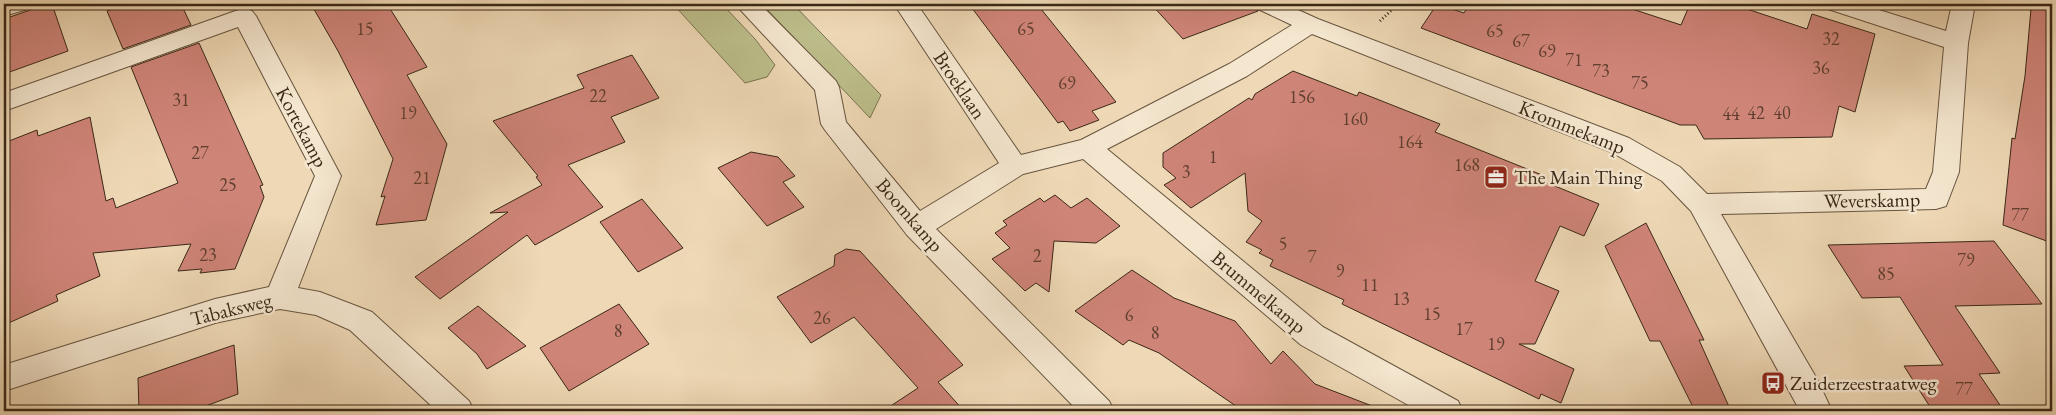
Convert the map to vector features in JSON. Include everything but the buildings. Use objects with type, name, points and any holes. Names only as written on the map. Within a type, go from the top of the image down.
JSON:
[{"type":"street","points":[[4,9],[20,4]]},
{"type":"street","name":"Boomkamp","points":[[747,4],[827,87],[834,124],[917,227],[1098,411]]},
{"type":"street","name":"Broeklaan","points":[[905,4],[1015,166]]},
{"type":"street","name":"Krommekamp","points":[[1266,4],[1310,24],[1620,145],[1671,174],[1701,204],[1806,389],[1816,411]]},
{"type":"street","points":[[1836,4],[1956,43]]},
{"type":"street","name":"Weverskamp","points":[[1701,204],[1936,199],[1946,172],[1956,43],[1963,4]]},
{"type":"street","name":"Kortekamp","points":[[4,102],[246,10],[328,176],[280,297]]},
{"type":"street","points":[[917,227],[1015,166],[1088,148],[1238,70],[1310,24]]},
{"type":"street","name":"Brummelkamp","points":[[1088,148],[1312,336],[1447,411]]},
{"type":"street","name":"Tabaksweg","points":[[4,378],[215,311],[280,297],[320,304],[361,321],[458,411]]},
{"type":"green space","points":[[673,4],[722,4],[755,39],[775,65],[767,77],[745,83]]},
{"type":"green space","points":[[762,4],[793,4],[881,95],[870,118]]},
{"type":"place","name":"The Main Thing","points":[[1496,177]]},
{"type":"place","name":"Zuiderzeestraatweg","points":[[1773,383]]}]
